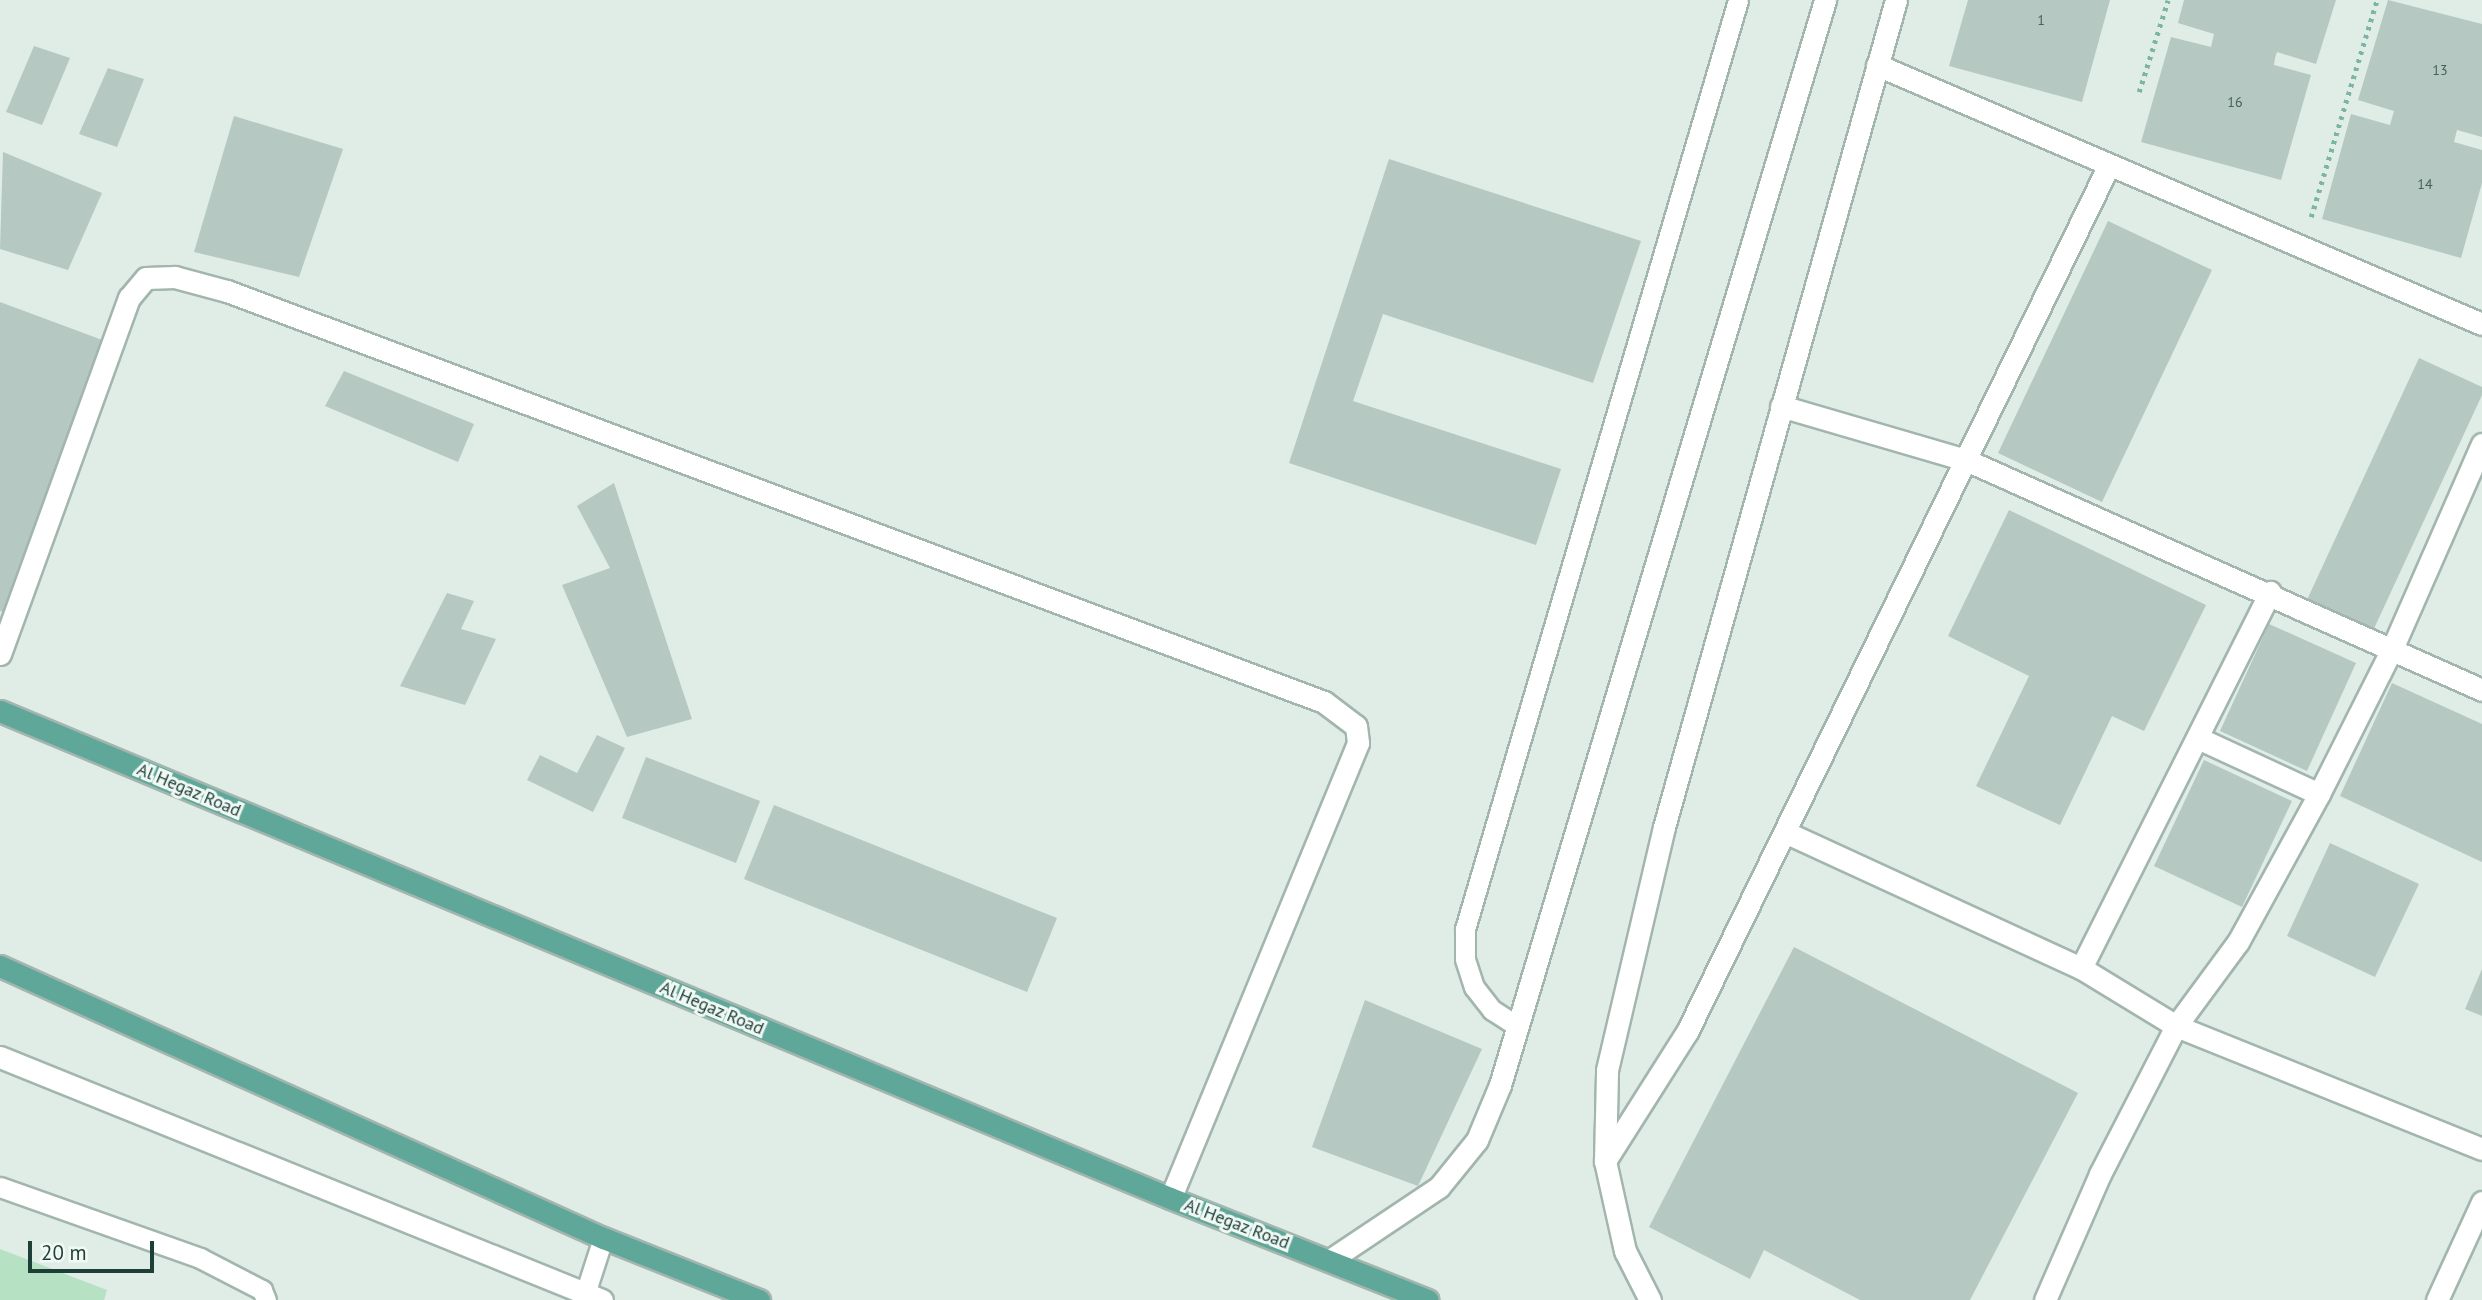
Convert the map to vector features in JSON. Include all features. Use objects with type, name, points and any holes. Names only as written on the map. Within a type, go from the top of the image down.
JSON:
[{"type":"main road","name":"Al Hegaz Road","points":[[0,711],[1170,1198],[1427,1300]]},
{"type":"main road","points":[[0,966],[603,1238],[759,1300]]},
{"type":"street","points":[[1330,1260],[1439,1187],[1477,1140],[1517,1026],[1825,0]]},
{"type":"street","points":[[1650,1300],[1625,1251],[1605,1161],[1606,1070],[1664,827],[1896,0]]},
{"type":"street","points":[[1877,65],[2482,324]]},
{"type":"street","points":[[1605,1161],[1687,1032],[2109,165]]},
{"type":"street","points":[[0,654],[129,298],[146,278],[174,277],[227,291],[1324,702],[1356,726],[1358,743],[1170,1198]]},
{"type":"street","points":[[1781,406],[1966,460],[2270,592],[2482,690]]},
{"type":"street","points":[[2045,1300],[2100,1174],[2176,1026],[2238,942],[2319,794],[2392,649],[2482,444]]},
{"type":"street","points":[[2081,968],[2270,592]]},
{"type":"street","points":[[2198,738],[2319,794]]},
{"type":"street","points":[[1785,832],[2081,968],[2176,1026],[2482,1149]]},
{"type":"street","points":[[0,1057],[590,1298]]},
{"type":"street","points":[[2437,1300],[2482,1202]]},
{"type":"lane","points":[[1517,1026],[1492,1010],[1474,987],[1465,959],[1465,929],[1738,0]]},
{"type":"lane","points":[[0,1187],[200,1258],[262,1290],[266,1300]]},
{"type":"lane","points":[[590,1298],[603,1238]]},
{"type":"path","points":[[2139,92],[2168,0]]},
{"type":"path","points":[[2302,247],[2377,0]]},
{"type":"green space","points":[[0,1249],[107,1290],[104,1300],[0,1300]]},
{"type":"building","points":[[1968,0],[2110,0],[2082,102],[1949,66]]},
{"type":"building","points":[[2184,0],[2336,0],[2316,64],[2277,52],[2275,58],[2274,65],[2311,75],[2281,180],[2141,142],[2171,37],[2211,47],[2214,34],[2178,23]]},
{"type":"building","points":[[2388,0],[2482,24],[2482,137],[2457,130],[2454,142],[2482,150],[2482,183],[2461,258],[2322,219],[2351,114],[2390,125],[2394,111],[2358,100]]},
{"type":"building","points":[[34,46],[70,58],[42,125],[6,112]]},
{"type":"building","points":[[108,68],[144,79],[117,147],[79,134]]},
{"type":"building","points":[[234,116],[343,149],[299,277],[194,252]]},
{"type":"building","points":[[3,152],[102,193],[68,270],[0,249]]},
{"type":"building","points":[[1389,159],[1641,241],[1593,383],[1383,314],[1353,401],[1561,469],[1536,545],[1289,463]]},
{"type":"building","points":[[2108,221],[2212,270],[2102,502],[1998,453]]},
{"type":"building","points":[[0,302],[105,341],[3,612],[0,611]]},
{"type":"building","points":[[2419,358],[2482,387],[2482,395],[2372,633],[2306,602]]},
{"type":"building","points":[[344,371],[474,424],[458,462],[325,406]]},
{"type":"building","points":[[614,483],[692,719],[627,737],[562,585],[610,568],[577,506]]},
{"type":"building","points":[[2009,510],[2206,605],[2144,731],[2112,716],[2060,825],[1976,786],[2029,676],[1948,636]]},
{"type":"building","points":[[447,593],[474,601],[461,629],[496,639],[465,705],[400,686]]},
{"type":"building","points":[[2269,624],[2356,663],[2307,771],[2220,731]]},
{"type":"building","points":[[2392,683],[2482,724],[2482,862],[2340,796]]},
{"type":"building","points":[[597,735],[625,748],[593,812],[527,780],[540,755],[577,773]]},
{"type":"building","points":[[646,757],[760,801],[736,863],[622,818]]},
{"type":"building","points":[[2204,760],[2292,801],[2242,907],[2154,866]]},
{"type":"building","points":[[774,805],[1057,918],[1027,992],[744,879]]},
{"type":"building","points":[[2330,843],[2419,884],[2375,977],[2287,936]]},
{"type":"building","points":[[1794,947],[2078,1093],[1970,1300],[1860,1300],[1764,1250],[1750,1279],[1649,1227]]},
{"type":"building","points":[[2482,969],[2482,1016],[2465,1009]]},
{"type":"building","points":[[1365,1000],[1482,1049],[1418,1186],[1312,1147]]}]
